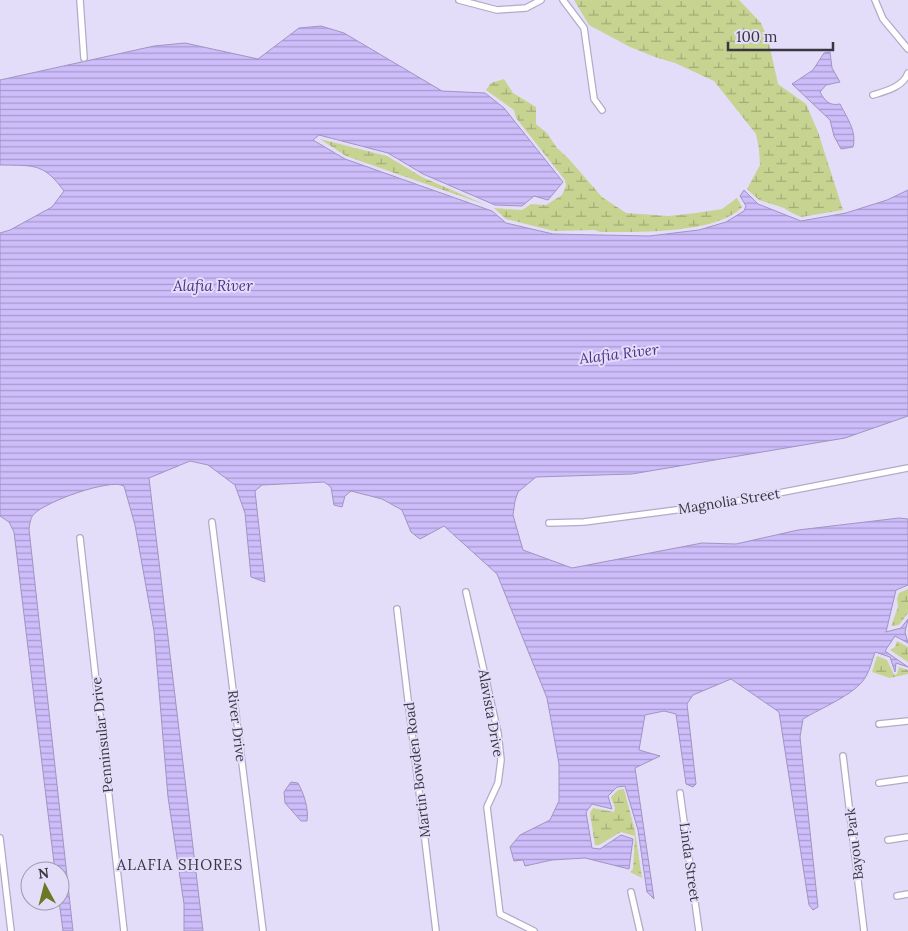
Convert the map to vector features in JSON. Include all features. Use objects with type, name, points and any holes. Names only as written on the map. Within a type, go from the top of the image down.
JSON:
[{"type":"street","points":[[80,0],[84,58]]},
{"type":"street","points":[[459,0],[497,10],[526,8],[541,0]]},
{"type":"street","points":[[563,0],[584,28],[594,99],[602,110]]},
{"type":"street","points":[[875,0],[883,19],[908,49]]},
{"type":"street","points":[[873,95],[892,89],[906,79],[908,73]]},
{"type":"street","name":"Magnolia Street","points":[[549,523],[584,522],[722,504],[908,468]]},
{"type":"street","name":"River Drive","points":[[212,522],[263,931]]},
{"type":"street","name":"Penninsular Drive","points":[[80,538],[124,931]]},
{"type":"street","name":"Alavista Drive","points":[[466,592],[498,732],[501,760],[498,783],[487,807],[500,914],[534,931]]},
{"type":"street","name":"Martin Bowden Road","points":[[397,609],[436,931]]},
{"type":"street","points":[[879,724],[908,721]]},
{"type":"street","name":"Bayou Park","points":[[843,756],[864,931]]},
{"type":"street","points":[[880,783],[908,779]]},
{"type":"street","name":"Linda Street","points":[[680,793],[699,931]]},
{"type":"street","points":[[888,840],[908,837]]},
{"type":"street","points":[[0,838],[10,931]]},
{"type":"street","points":[[631,892],[640,931]]},
{"type":"street","points":[[897,896],[908,894]]},
{"type":"green space","points":[[574,0],[739,0],[761,23],[769,43],[778,84],[806,104],[818,132],[843,210],[801,217],[784,208],[759,200],[747,189],[760,165],[756,134],[714,81],[675,63],[630,47],[589,25]]},
{"type":"green space","points":[[504,79],[513,93],[536,107],[536,124],[547,133],[557,148],[602,197],[626,213],[669,216],[696,213],[722,209],[737,198],[742,207],[730,216],[715,222],[676,230],[634,232],[554,231],[506,219],[494,208],[522,210],[531,204],[546,205],[562,195],[566,186],[565,180],[516,118],[514,110],[486,90],[491,83]]},
{"type":"green space","points":[[320,139],[387,156],[422,177],[486,205],[346,156]]},
{"type":"green space","points":[[908,589],[908,613],[899,625],[891,626],[898,607],[897,599],[899,593]]},
{"type":"green space","points":[[897,641],[908,647],[908,662],[890,650],[895,647]]},
{"type":"green space","points":[[877,656],[887,660],[894,675],[897,674],[899,667],[908,670],[908,674],[890,678],[872,672]]},
{"type":"green space","points":[[624,789],[635,831],[642,878],[630,872],[633,869],[635,836],[621,832],[599,845],[595,845],[590,813],[593,808],[614,812],[615,808],[611,797],[618,790]]},
{"type":"water","name":"Alafia River","points":[[321,26],[344,33],[442,91],[485,93],[504,108],[563,182],[548,200],[534,196],[522,206],[495,205],[423,174],[388,153],[319,135],[313,140],[345,159],[492,211],[506,223],[553,234],[649,236],[699,230],[726,222],[744,211],[746,206],[740,196],[744,190],[758,204],[801,221],[846,213],[887,200],[908,190],[908,416],[845,438],[632,474],[536,477],[518,492],[513,515],[523,550],[572,568],[702,543],[736,544],[798,530],[899,518],[908,519],[908,585],[896,590],[886,632],[901,628],[908,619],[905,632],[908,643],[895,636],[885,651],[908,667],[896,663],[895,672],[890,657],[875,652],[868,672],[860,684],[845,696],[803,719],[800,737],[818,907],[813,910],[809,905],[779,712],[731,679],[693,695],[687,704],[696,784],[693,787],[686,784],[676,714],[664,711],[645,715],[639,750],[660,756],[635,768],[654,899],[647,892],[638,830],[625,786],[617,787],[608,796],[612,809],[592,804],[586,812],[592,848],[600,849],[621,835],[633,839],[629,869],[585,858],[552,860],[525,866],[523,860],[514,861],[510,847],[520,835],[550,820],[559,801],[559,764],[547,698],[497,574],[444,526],[420,539],[411,532],[402,510],[382,499],[351,491],[345,496],[342,507],[334,505],[331,487],[324,482],[262,485],[255,491],[265,582],[251,577],[245,513],[235,485],[208,465],[190,461],[149,478],[203,931],[184,931],[184,904],[168,797],[154,631],[135,525],[124,486],[117,484],[78,492],[51,503],[40,509],[30,521],[29,529],[65,861],[54,861],[14,532],[9,522],[0,516],[0,233],[10,230],[52,207],[64,191],[43,170],[21,165],[0,165],[0,80],[154,46],[185,43],[258,59],[299,28]]},
{"type":"water","points":[[830,52],[832,68],[840,82],[826,85],[820,92],[828,102],[840,104],[854,136],[853,147],[841,149],[834,136],[830,120],[792,84],[813,70],[824,53]]},
{"type":"water","points":[[291,782],[298,783],[302,792],[307,807],[307,821],[301,821],[285,803],[284,792]]},
{"type":"water","name":"Alafia River","points":[[70,904],[73,931],[63,931],[60,911],[70,911]]},
{"type":"district","name":"ALAFIA SHORES","points":[[180,865]]}]
